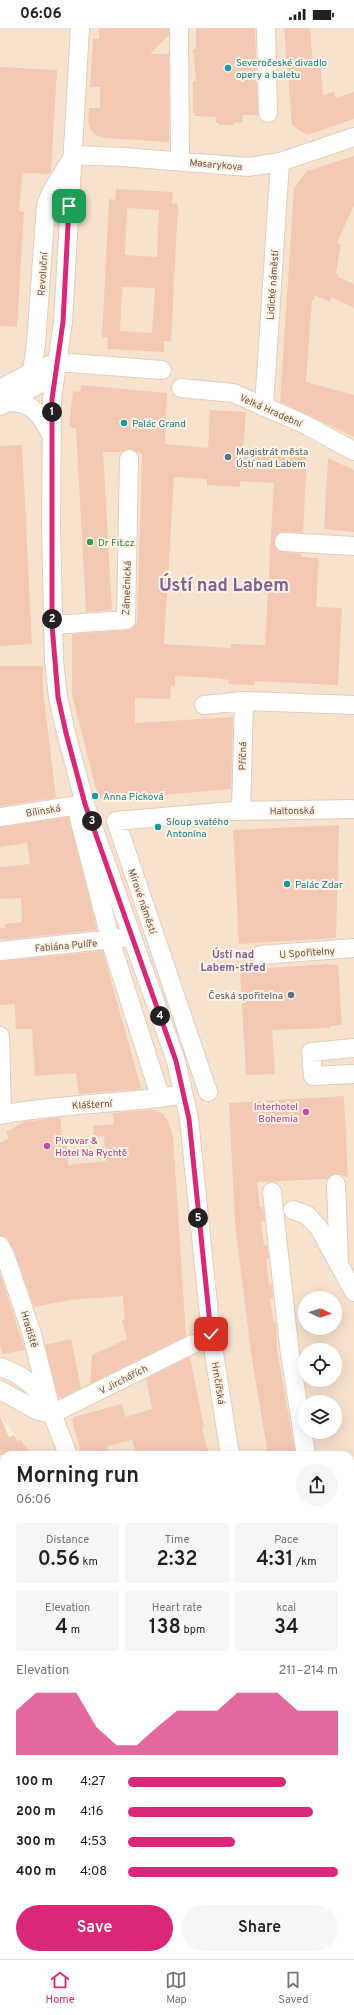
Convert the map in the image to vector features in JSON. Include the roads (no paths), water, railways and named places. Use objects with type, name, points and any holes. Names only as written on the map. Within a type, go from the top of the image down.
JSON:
[{"type":"street","name":"Revoluční","points":[[80,28],[63,322],[52,399],[52,625],[58,697],[82,811]]},
{"type":"street","points":[[179,28],[180,161]]},
{"type":"street","points":[[266,28],[268,113]]},
{"type":"street","name":"Masarykova","points":[[73,155],[180,161],[248,167],[280,162],[354,138]]},
{"type":"street","name":"Revoluční","points":[[32,372],[36,344],[46,205],[51,193],[73,155]]},
{"type":"street","name":"Lidické náměstí","points":[[264,407],[280,162]]},
{"type":"street","points":[[2,399],[56,369]]},
{"type":"street","points":[[2,399],[32,372],[56,369],[162,370]]},
{"type":"street","name":"Velká Hradební","points":[[181,388],[233,393],[302,423],[354,451]]},
{"type":"street","points":[[2,399],[18,402],[31,407],[42,419],[52,437]]},
{"type":"street","name":"Zámečnická","points":[[52,625],[126,620],[129,459]]},
{"type":"street","points":[[284,542],[354,546]]},
{"type":"street","points":[[204,705],[244,701],[354,705]]},
{"type":"street","name":"Příčná","points":[[237,811],[244,701]]},
{"type":"street","name":"Haltonská","points":[[237,811],[352,809]]},
{"type":"street","points":[[82,811],[131,935],[176,1061],[184,1094]]},
{"type":"street","points":[[82,811],[111,940],[159,1093]]},
{"type":"street","name":"Bílinská","points":[[0,817],[82,811]]},
{"type":"street","name":"Mírové náměstí","points":[[208,1092],[116,820],[237,811]]},
{"type":"street","name":"Fabiána Pulíře","points":[[0,951],[111,940],[131,935]]},
{"type":"street","name":"U Spořitelny","points":[[261,955],[354,948]]},
{"type":"street","points":[[0,1036],[1,1114]]},
{"type":"street","points":[[354,1048],[311,1052],[313,1076],[354,1074]]},
{"type":"street","name":"Klášterní","points":[[1,1114],[60,1106],[97,1104],[184,1094]]},
{"type":"street","name":"Hrnčířská","points":[[184,1094],[189,1119],[211,1334],[229,1451]]},
{"type":"street","points":[[336,1184],[339,1267]]},
{"type":"street","points":[[272,1192],[290,1354],[305,1451]]},
{"type":"street","points":[[293,1210],[307,1216],[319,1228],[354,1292]]},
{"type":"street","name":"Hradiště","points":[[0,1246],[5,1255],[31,1331],[52,1414]]},
{"type":"street","name":"V Jirchářích","points":[[52,1414],[193,1344]]},
{"type":"street","points":[[0,1367],[20,1375],[36,1388],[52,1414],[66,1451]]},
{"type":"street","points":[[0,1390],[36,1410],[52,1414]]},
{"type":"place","name":"Severočeské divadlo opery a baletu","points":[[228,68]]},
{"type":"place","name":"Palác Grand","points":[[124,423]]},
{"type":"place","name":"Magistrát města Ústí nad Labem","points":[[228,457]]},
{"type":"place","name":"Dr Fit.cz","points":[[90,542]]},
{"type":"place","name":"Anna Picková","points":[[95,796]]},
{"type":"place","name":"Sloup svatého Antonína","points":[[158,827]]},
{"type":"place","name":"Palác Zdar","points":[[287,884]]},
{"type":"place","name":"Česká spořitelna","points":[[291,995]]},
{"type":"place","name":"Interhotel Bohemia","points":[[306,1112]]},
{"type":"place","name":"Pivovar & Hotel Na Rychtě","points":[[47,1146]]},
{"type":"district","name":"Ústí nad Labem","points":[[224,585]]},
{"type":"district","name":"Ústí nad Labem-střed","points":[[233,960]]}]
